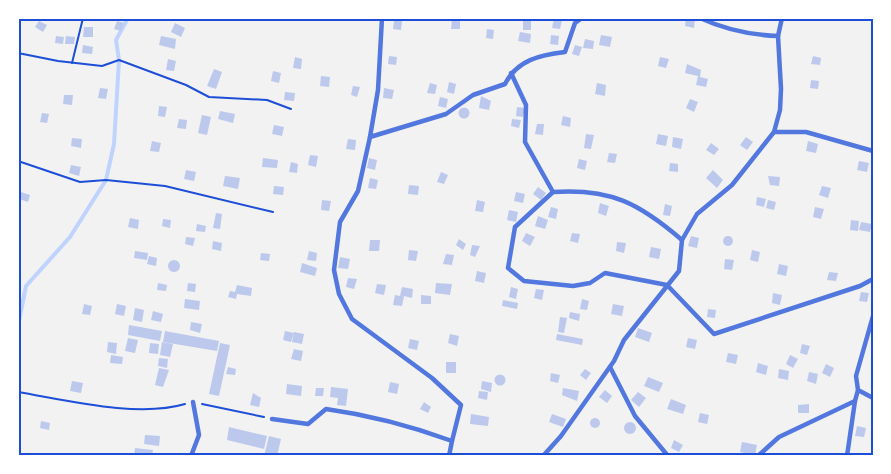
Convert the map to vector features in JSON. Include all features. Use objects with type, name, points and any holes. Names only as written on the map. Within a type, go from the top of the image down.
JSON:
[{"type":"street","points":[[382,18],[378,90],[370,137],[358,191],[340,222],[334,270],[339,294],[352,319],[432,378],[461,405],[449,456]]},
{"type":"street","points":[[370,137],[446,114],[473,95],[505,84],[511,73],[536,55],[565,52],[575,23],[582,18]]},
{"type":"street","points":[[700,18],[723,28],[753,35],[778,36]]},
{"type":"street","points":[[543,456],[561,436],[610,367],[624,340],[679,271],[682,240],[697,214],[732,185],[774,132],[780,99],[778,36],[782,18]]},
{"type":"street","points":[[511,73],[526,105],[525,142],[553,192]]},
{"type":"street","points":[[774,132],[806,132],[873,151]]},
{"type":"street","points":[[682,240],[654,215],[621,199],[585,190],[553,192],[515,227],[508,268],[524,281],[573,286],[590,283],[606,273],[667,285],[714,334],[861,286],[873,279]]},
{"type":"street","points":[[847,456],[858,390],[856,376],[873,316]]},
{"type":"street","points":[[610,367],[635,416],[668,456]]},
{"type":"street","points":[[858,390],[873,398]]},
{"type":"street","points":[[758,456],[779,437],[855,400]]},
{"type":"street","points":[[191,456],[199,435],[193,402]]},
{"type":"street","points":[[272,419],[308,424],[326,409],[357,413],[417,428],[452,441]]},
{"type":"path","points":[[72,63],[83,18]]},
{"type":"path","points":[[18,53],[102,66],[119,60],[186,85],[208,97],[267,100],[291,109]]},
{"type":"path","points":[[18,161],[81,182],[106,180],[165,186],[273,212]]},
{"type":"path","points":[[18,392],[114,408],[174,408],[193,402],[272,419]]},
{"type":"building","points":[[686,18],[695,18],[694,28],[685,26]]},
{"type":"building","points":[[452,19],[460,20],[460,29],[451,29]]},
{"type":"building","points":[[554,19],[562,20],[560,29],[552,28]]},
{"type":"building","points":[[39,21],[47,25],[43,32],[35,27]]},
{"type":"building","points":[[117,21],[124,23],[121,31],[114,29]]},
{"type":"building","points":[[394,21],[402,21],[401,30],[393,29]]},
{"type":"building","points":[[523,21],[531,21],[531,30],[523,30]]},
{"type":"building","points":[[175,23],[185,28],[181,37],[171,32]]},
{"type":"building","points":[[84,27],[93,27],[93,37],[83,37]]},
{"type":"building","points":[[487,29],[494,30],[493,39],[486,38]]},
{"type":"building","points":[[520,32],[531,34],[530,43],[518,41]]},
{"type":"building","points":[[551,35],[559,36],[558,45],[550,44]]},
{"type":"building","points":[[601,35],[612,37],[610,47],[599,45]]},
{"type":"building","points":[[56,36],[64,37],[63,44],[55,43]]},
{"type":"building","points":[[66,36],[75,37],[74,44],[65,44]]},
{"type":"building","points":[[161,36],[176,39],[175,49],[159,45]]},
{"type":"building","points":[[585,39],[594,41],[593,49],[583,48]]},
{"type":"building","points":[[83,45],[93,47],[92,54],[82,53]]},
{"type":"building","points":[[575,45],[582,47],[579,56],[572,54]]},
{"type":"building","points":[[389,56],[397,57],[396,65],[388,64]]},
{"type":"building","points":[[813,56],[821,58],[820,65],[811,64]]},
{"type":"building","points":[[295,57],[302,59],[301,69],[293,68]]},
{"type":"building","points":[[660,57],[669,59],[666,68],[658,66]]},
{"type":"building","points":[[168,59],[176,61],[174,71],[166,70]]},
{"type":"building","points":[[687,64],[701,70],[700,77],[708,79],[706,87],[696,85],[698,76],[685,73]]},
{"type":"building","points":[[214,69],[222,72],[216,89],[207,86]]},
{"type":"building","points":[[273,71],[281,73],[279,83],[271,81]]},
{"type":"building","points":[[321,76],[330,77],[329,87],[320,86]]},
{"type":"building","points":[[811,80],[819,81],[818,89],[810,88]]},
{"type":"building","points":[[449,82],[456,84],[454,94],[447,92]]},
{"type":"building","points":[[430,83],[437,85],[435,94],[427,93]]},
{"type":"building","points":[[597,83],[606,85],[605,96],[595,94]]},
{"type":"building","points":[[353,86],[360,87],[357,97],[351,95]]},
{"type":"building","points":[[100,88],[108,89],[106,99],[98,98]]},
{"type":"building","points":[[384,88],[394,90],[392,99],[383,98]]},
{"type":"building","points":[[285,92],[295,93],[294,101],[284,100]]},
{"type":"building","points":[[64,95],[73,95],[72,105],[63,104]]},
{"type":"building","points":[[481,96],[491,101],[489,110],[479,108]]},
{"type":"building","points":[[440,97],[448,99],[446,108],[438,106]]},
{"type":"building","points":[[690,99],[698,102],[694,112],[686,108]]},
{"type":"building","points":[[159,106],[167,107],[165,117],[158,116]]},
{"type":"building","points":[[517,107],[525,108],[523,117],[516,116]]},
{"type":"building","points":[[464,108],[468,109],[468,117],[464,118],[460,117],[459,113],[460,109]]},
{"type":"building","points":[[220,111],[235,114],[233,123],[218,119]]},
{"type":"building","points":[[42,113],[49,114],[47,123],[40,122]]},
{"type":"building","points":[[202,115],[211,117],[207,135],[198,133]]},
{"type":"building","points":[[563,116],[571,118],[570,127],[561,125]]},
{"type":"building","points":[[179,119],[187,120],[186,129],[177,128]]},
{"type":"building","points":[[512,119],[521,120],[519,128],[511,126]]},
{"type":"building","points":[[537,124],[544,124],[543,135],[535,134]]},
{"type":"building","points":[[274,125],[284,127],[282,136],[272,134]]},
{"type":"building","points":[[586,134],[594,135],[591,149],[584,148]]},
{"type":"building","points":[[658,134],[668,136],[666,146],[656,144]]},
{"type":"building","points":[[673,137],[683,139],[681,149],[672,147]]},
{"type":"building","points":[[746,137],[753,142],[747,150],[740,145]]},
{"type":"building","points":[[72,138],[82,139],[81,148],[71,146]]},
{"type":"building","points":[[348,139],[356,140],[355,150],[346,149]]},
{"type":"building","points":[[152,141],[161,143],[159,152],[150,151]]},
{"type":"building","points":[[808,141],[818,144],[816,153],[806,151]]},
{"type":"building","points":[[711,143],[719,149],[714,155],[706,150]]},
{"type":"building","points":[[609,153],[617,154],[615,163],[607,162]]},
{"type":"building","points":[[310,155],[318,156],[316,167],[308,165]]},
{"type":"building","points":[[263,158],[278,160],[277,168],[262,167]]},
{"type":"building","points":[[369,158],[377,160],[375,170],[367,168]]},
{"type":"building","points":[[579,159],[587,161],[585,170],[577,168]]},
{"type":"building","points":[[859,161],[869,163],[867,172],[857,170]]},
{"type":"building","points":[[291,162],[298,164],[297,173],[289,172]]},
{"type":"building","points":[[670,163],[678,164],[678,172],[669,171]]},
{"type":"building","points":[[71,165],[81,167],[79,176],[69,173]]},
{"type":"building","points":[[186,170],[196,172],[194,181],[184,179]]},
{"type":"building","points":[[713,170],[723,180],[717,188],[706,178]]},
{"type":"building","points":[[441,172],[448,175],[444,184],[437,182]]},
{"type":"building","points":[[225,176],[240,178],[238,189],[223,186]]},
{"type":"building","points":[[768,176],[780,177],[779,186],[770,185]]},
{"type":"building","points":[[370,178],[378,180],[376,189],[368,188]]},
{"type":"building","points":[[409,185],[419,186],[418,195],[408,194]]},
{"type":"building","points":[[274,186],[284,187],[283,195],[273,194]]},
{"type":"building","points":[[822,186],[831,188],[828,198],[819,195]]},
{"type":"building","points":[[538,187],[546,193],[541,200],[533,194]]},
{"type":"building","points":[[21,192],[30,195],[28,202],[19,199]]},
{"type":"building","points":[[516,192],[525,194],[523,203],[514,201]]},
{"type":"building","points":[[757,197],[766,199],[764,207],[756,205]]},
{"type":"building","points":[[322,200],[331,201],[329,211],[321,210]]},
{"type":"building","points":[[477,200],[485,202],[483,212],[475,211]]},
{"type":"building","points":[[768,200],[776,202],[774,210],[766,208]]},
{"type":"building","points":[[600,203],[609,206],[606,216],[598,213]]},
{"type":"building","points":[[665,204],[672,206],[670,216],[663,215]]},
{"type":"building","points":[[551,207],[558,209],[556,219],[548,217]]},
{"type":"building","points":[[815,207],[824,209],[821,219],[813,217]]},
{"type":"building","points":[[509,210],[518,212],[516,222],[507,220]]},
{"type":"building","points":[[216,213],[222,214],[220,229],[213,228]]},
{"type":"building","points":[[538,216],[548,220],[545,229],[535,226]]},
{"type":"building","points":[[130,218],[139,220],[138,229],[128,227]]},
{"type":"building","points":[[163,219],[171,220],[170,228],[162,226]]},
{"type":"building","points":[[851,220],[859,221],[858,231],[850,230]]},
{"type":"building","points":[[861,222],[872,224],[870,232],[859,230]]},
{"type":"building","points":[[197,224],[206,226],[205,232],[196,231]]},
{"type":"building","points":[[526,233],[535,237],[530,246],[522,241]]},
{"type":"building","points":[[572,233],[580,234],[578,243],[570,241]]},
{"type":"building","points":[[691,236],[699,238],[697,248],[688,246]]},
{"type":"building","points":[[728,236],[732,237],[732,245],[728,246],[724,245],[723,241],[724,237]]},
{"type":"building","points":[[186,237],[195,238],[193,246],[185,244]]},
{"type":"building","points":[[459,239],[466,244],[463,250],[456,245]]},
{"type":"building","points":[[370,240],[380,240],[379,251],[369,251]]},
{"type":"building","points":[[213,241],[222,243],[221,251],[212,249]]},
{"type":"building","points":[[617,242],[626,243],[624,253],[616,251]]},
{"type":"building","points":[[472,245],[480,246],[475,257],[470,255]]},
{"type":"building","points":[[651,247],[661,249],[659,259],[649,257]]},
{"type":"building","points":[[409,250],[418,251],[416,261],[408,260]]},
{"type":"building","points":[[752,250],[760,252],[758,262],[750,260]]},
{"type":"building","points":[[135,251],[148,253],[147,260],[134,258]]},
{"type":"building","points":[[309,251],[317,253],[316,261],[307,260]]},
{"type":"building","points":[[261,253],[270,254],[269,261],[260,260]]},
{"type":"building","points":[[446,254],[454,255],[452,265],[443,264]]},
{"type":"building","points":[[149,256],[157,258],[156,266],[147,264]]},
{"type":"building","points":[[340,257],[350,259],[348,269],[338,268]]},
{"type":"building","points":[[725,259],[734,260],[732,270],[724,269]]},
{"type":"building","points":[[176,260],[180,266],[176,272],[172,272],[168,264]]},
{"type":"building","points":[[302,263],[317,268],[315,276],[300,272]]},
{"type":"building","points":[[779,264],[788,266],[786,276],[777,274]]},
{"type":"building","points":[[477,271],[486,273],[484,283],[475,281]]},
{"type":"building","points":[[829,272],[838,273],[836,281],[827,280]]},
{"type":"building","points":[[348,278],[357,279],[354,289],[346,287]]},
{"type":"building","points":[[158,283],[167,285],[166,291],[157,290]]},
{"type":"building","points":[[188,283],[196,284],[195,292],[187,291]]},
{"type":"building","points":[[436,283],[452,284],[450,295],[435,293]]},
{"type":"building","points":[[377,284],[386,285],[384,295],[375,293]]},
{"type":"building","points":[[237,285],[252,288],[251,296],[237,294],[236,299],[228,297],[230,291],[235,292]]},
{"type":"building","points":[[402,287],[413,289],[412,298],[404,296],[402,306],[393,305],[395,295],[400,296]]},
{"type":"building","points":[[511,287],[518,289],[516,299],[509,297]]},
{"type":"building","points":[[536,289],[544,290],[542,300],[534,298]]},
{"type":"building","points":[[861,292],[869,293],[867,302],[859,301]]},
{"type":"building","points":[[773,293],[782,295],[780,305],[772,303]]},
{"type":"building","points":[[421,295],[431,296],[431,304],[421,304]]},
{"type":"building","points":[[185,299],[200,301],[199,310],[184,308]]},
{"type":"building","points":[[582,299],[589,301],[587,310],[580,309]]},
{"type":"building","points":[[503,300],[518,303],[517,309],[502,306]]},
{"type":"building","points":[[84,304],[92,306],[90,315],[82,314]]},
{"type":"building","points":[[117,304],[126,306],[124,316],[115,314]]},
{"type":"building","points":[[613,304],[624,306],[622,316],[611,314]]},
{"type":"building","points":[[135,308],[144,310],[142,322],[133,320]]},
{"type":"building","points":[[708,309],[716,310],[715,318],[707,317]]},
{"type":"building","points":[[153,311],[163,314],[161,322],[151,320]]},
{"type":"building","points":[[570,312],[580,314],[579,321],[569,318]]},
{"type":"building","points":[[560,317],[567,318],[564,333],[558,332]]},
{"type":"building","points":[[191,322],[202,324],[200,333],[190,330]]},
{"type":"building","points":[[129,325],[162,331],[160,341],[128,335]]},
{"type":"building","points":[[638,328],[652,333],[649,342],[635,337]]},
{"type":"building","points":[[165,331],[219,341],[217,351],[163,342]]},
{"type":"building","points":[[285,331],[294,333],[291,342],[283,340]]},
{"type":"building","points":[[294,332],[304,334],[302,344],[292,342]]},
{"type":"building","points":[[450,334],[459,336],[457,346],[448,343]]},
{"type":"building","points":[[557,334],[583,339],[582,345],[556,340]]},
{"type":"building","points":[[128,338],[138,340],[135,353],[125,351]]},
{"type":"building","points":[[688,338],[697,340],[695,349],[686,347]]},
{"type":"building","points":[[410,339],[419,341],[417,350],[408,348]]},
{"type":"building","points":[[108,342],[117,343],[116,354],[107,352]]},
{"type":"building","points":[[162,342],[173,344],[170,357],[160,355]]},
{"type":"building","points":[[150,343],[159,344],[158,354],[149,353]]},
{"type":"building","points":[[220,343],[230,345],[219,396],[209,394]]},
{"type":"building","points":[[802,344],[810,346],[807,355],[800,353]]},
{"type":"building","points":[[294,349],[303,351],[301,361],[291,359]]},
{"type":"building","points":[[728,353],[738,355],[736,364],[726,362]]},
{"type":"building","points":[[111,355],[123,357],[122,364],[110,363]]},
{"type":"building","points":[[790,355],[798,359],[793,368],[786,364]]},
{"type":"building","points":[[159,358],[168,359],[167,368],[158,366]]},
{"type":"building","points":[[446,362],[456,362],[456,373],[446,373]]},
{"type":"building","points":[[758,363],[768,366],[766,375],[756,372]]},
{"type":"building","points":[[826,364],[834,368],[830,377],[822,373]]},
{"type":"building","points":[[228,367],[236,369],[235,375],[226,374]]},
{"type":"building","points":[[159,368],[169,370],[163,387],[155,385]]},
{"type":"building","points":[[585,369],[591,373],[586,380],[580,375]]},
{"type":"building","points":[[779,369],[789,371],[788,380],[778,378]]},
{"type":"building","points":[[809,372],[818,374],[816,384],[807,381]]},
{"type":"building","points":[[551,373],[560,375],[558,383],[550,381]]},
{"type":"building","points":[[500,375],[504,376],[504,384],[500,385],[496,384],[495,380],[496,376]]},
{"type":"building","points":[[648,377],[663,383],[659,392],[644,386]]},
{"type":"building","points":[[72,381],[83,383],[81,393],[70,391]]},
{"type":"building","points":[[482,381],[492,383],[491,392],[481,389]]},
{"type":"building","points":[[390,382],[399,384],[397,394],[388,392]]},
{"type":"building","points":[[287,384],[302,386],[301,396],[286,394]]},
{"type":"building","points":[[331,387],[348,389],[346,406],[337,405],[338,398],[330,397]]},
{"type":"building","points":[[316,388],[324,388],[323,396],[315,396]]},
{"type":"building","points":[[563,388],[579,391],[577,401],[562,395]]},
{"type":"building","points":[[605,390],[612,396],[607,403],[599,397]]},
{"type":"building","points":[[479,391],[488,392],[487,400],[478,398]]},
{"type":"building","points":[[638,392],[646,398],[639,407],[631,400]]},
{"type":"building","points":[[253,393],[261,398],[259,407],[250,405]]},
{"type":"building","points":[[671,399],[686,405],[683,414],[667,409]]},
{"type":"building","points":[[424,402],[431,407],[428,413],[420,409]]},
{"type":"building","points":[[809,404],[809,413],[798,413],[798,405]]},
{"type":"building","points":[[700,413],[709,415],[707,424],[698,422]]},
{"type":"building","points":[[471,414],[489,417],[488,426],[470,424]]},
{"type":"building","points":[[552,414],[566,419],[563,427],[549,422]]},
{"type":"building","points":[[595,418],[600,423],[595,428],[590,423]]},
{"type":"building","points":[[41,421],[50,423],[49,430],[40,428]]},
{"type":"building","points":[[632,422],[636,428],[632,434],[628,434],[624,426]]},
{"type":"building","points":[[857,426],[866,428],[864,437],[855,436]]},
{"type":"building","points":[[229,427],[267,436],[264,449],[227,440]]},
{"type":"building","points":[[145,435],[160,436],[159,446],[144,444]]},
{"type":"building","points":[[269,436],[281,439],[277,456],[264,456]]},
{"type":"building","points":[[674,440],[683,445],[679,452],[671,448]]},
{"type":"building","points":[[742,442],[757,445],[755,455],[740,452]]},
{"type":"building","points":[[135,448],[153,450],[152,456],[134,456]]},
{"type":"waterway","points":[[18,355],[18,326],[26,286],[70,237],[106,180],[114,144],[119,60],[116,40],[128,18]]}]
